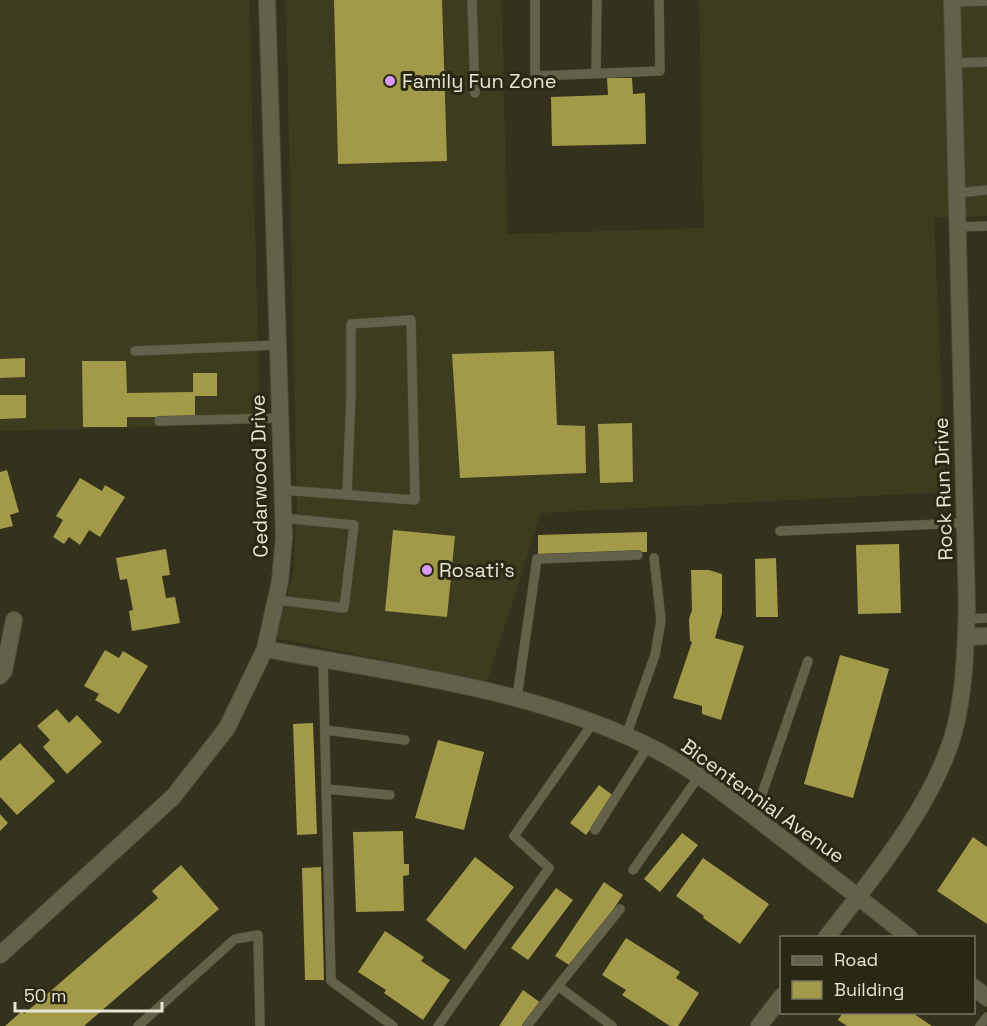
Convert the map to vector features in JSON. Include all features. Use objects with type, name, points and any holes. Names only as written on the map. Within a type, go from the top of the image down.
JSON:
[{"type":"street","name":"Cedarwood Drive","points":[[0,955],[173,797],[227,728],[264,649],[280,581],[284,537],[267,0]]},
{"type":"street","name":"Rock Run Drive","points":[[828,936],[908,825],[936,779],[955,729],[965,674],[967,619],[952,1]]},
{"type":"street","points":[[0,676],[4,671],[14,620]]},
{"type":"street","points":[[966,637],[987,636]]},
{"type":"street","name":"Bicentennial Avenue","points":[[264,649],[517,697],[626,736],[648,746],[699,776],[907,936]]},
{"type":"street","points":[[975,988],[987,997]]},
{"type":"street","points":[[759,1026],[780,999]]},
{"type":"lane","points":[[471,0],[475,93]]},
{"type":"lane","points":[[535,0],[535,76],[660,71],[659,0]]},
{"type":"lane","points":[[596,74],[597,0]]},
{"type":"lane","points":[[952,1],[987,1]]},
{"type":"lane","points":[[953,63],[987,62]]},
{"type":"lane","points":[[957,193],[987,190]]},
{"type":"lane","points":[[957,227],[987,226]]},
{"type":"lane","points":[[283,490],[347,495],[415,500],[411,320],[351,324],[347,495]]},
{"type":"lane","points":[[135,351],[278,345]]},
{"type":"lane","points":[[159,421],[280,418]]},
{"type":"lane","points":[[276,600],[344,608],[354,525],[283,518]]},
{"type":"lane","points":[[780,531],[965,523]]},
{"type":"lane","points":[[517,697],[537,559],[638,555]]},
{"type":"lane","points":[[626,736],[655,655],[661,620],[654,558]]},
{"type":"lane","points":[[967,619],[987,618]]},
{"type":"lane","points":[[323,660],[331,981],[393,1026]]},
{"type":"lane","points":[[754,817],[808,661]]},
{"type":"lane","points":[[438,1026],[549,868],[514,836],[592,723]]},
{"type":"lane","points":[[325,730],[405,740]]},
{"type":"lane","points":[[595,830],[648,746]]},
{"type":"lane","points":[[633,870],[699,776]]},
{"type":"lane","points":[[326,789],[390,795]]},
{"type":"lane","points":[[527,1026],[620,909]]},
{"type":"lane","points":[[138,1026],[235,939],[258,935],[260,1026]]},
{"type":"lane","points":[[558,986],[612,1026]]},
{"type":"lane","points":[[980,1026],[987,1017]]},
{"type":"shaded area","points":[[0,0],[249,0],[260,424],[0,431]]},
{"type":"shaded area","points":[[286,0],[502,0],[507,234],[704,228],[699,0],[987,0],[987,216],[934,218],[946,492],[541,513],[487,681],[276,638],[293,572],[297,506]]},
{"type":"building","name":"Family Fun Zone","points":[[334,0],[442,0],[447,161],[338,164]]},
{"type":"building","points":[[607,78],[632,78],[633,94],[645,93],[646,144],[552,146],[551,97],[608,95]]},
{"type":"building","points":[[554,351],[557,425],[585,426],[586,473],[460,478],[452,354]]},
{"type":"building","points":[[25,358],[25,377],[0,378],[0,359]]},
{"type":"building","points":[[82,361],[126,361],[127,393],[193,392],[193,373],[217,373],[217,396],[195,396],[195,417],[127,417],[127,427],[83,427]]},
{"type":"building","points":[[0,395],[26,395],[26,418],[0,419]]},
{"type":"building","points":[[632,423],[633,482],[600,483],[598,424]]},
{"type":"building","points":[[7,470],[19,512],[10,515],[13,526],[0,529],[0,472]]},
{"type":"building","points":[[80,478],[102,491],[105,485],[125,497],[100,537],[89,530],[80,545],[69,537],[64,544],[53,537],[63,520],[56,516]]},
{"type":"building","points":[[393,530],[455,536],[447,617],[385,611]]},
{"type":"building","points":[[647,532],[647,552],[538,554],[538,535]]},
{"type":"building","points":[[899,544],[901,613],[858,614],[856,545]]},
{"type":"building","points":[[166,549],[170,575],[162,576],[166,598],[175,597],[180,623],[132,631],[129,611],[133,610],[127,579],[120,580],[116,558]]},
{"type":"building","points":[[776,558],[778,617],[756,617],[755,559]]},
{"type":"building","points":[[691,570],[709,570],[722,574],[722,613],[715,638],[744,646],[721,720],[702,714],[702,706],[673,698],[692,642],[690,641],[689,619],[692,610]]},
{"type":"building","points":[[105,650],[119,658],[123,651],[148,666],[119,714],[95,700],[99,694],[84,686]]},
{"type":"building","points":[[840,655],[889,669],[853,798],[804,784]]},
{"type":"building","points":[[57,709],[69,723],[77,715],[102,742],[67,774],[43,747],[50,740],[37,726]]},
{"type":"building","points":[[313,723],[317,834],[297,835],[293,724]]},
{"type":"building","points":[[438,740],[484,752],[464,830],[415,818]]},
{"type":"building","points":[[20,743],[55,781],[17,815],[0,797],[0,761]]},
{"type":"building","points":[[599,785],[615,797],[586,835],[570,823]]},
{"type":"building","points":[[0,814],[8,823],[0,831]]},
{"type":"building","points":[[403,831],[404,864],[409,864],[409,875],[403,876],[404,911],[356,912],[353,832]]},
{"type":"building","points":[[682,833],[698,845],[660,892],[644,879]]},
{"type":"building","points":[[973,837],[987,847],[987,924],[937,891]]},
{"type":"building","points":[[475,857],[514,887],[465,950],[426,920]]},
{"type":"building","points":[[703,858],[769,904],[740,944],[676,896]]},
{"type":"building","points":[[181,865],[219,909],[84,1026],[5,1026],[22,1011],[24,1014],[158,898],[152,891]]},
{"type":"building","points":[[321,867],[324,980],[305,980],[302,868]]},
{"type":"building","points":[[604,882],[623,895],[574,968],[555,956]]},
{"type":"building","points":[[556,888],[573,900],[528,960],[511,948]]},
{"type":"building","points":[[385,931],[424,957],[421,961],[450,980],[423,1020],[384,993],[386,990],[358,972]]},
{"type":"building","points":[[626,938],[680,972],[676,978],[699,993],[678,1026],[670,1026],[622,995],[626,990],[602,975]]},
{"type":"building","points":[[523,990],[541,1003],[525,1026],[499,1026]]},
{"type":"building","points":[[842,1014],[914,1014],[932,1026],[847,1026],[838,1020]]},
{"type":"place","name":"Family Fun Zone","points":[[390,81]]},
{"type":"place","name":"Rosati's","points":[[427,570]]}]
